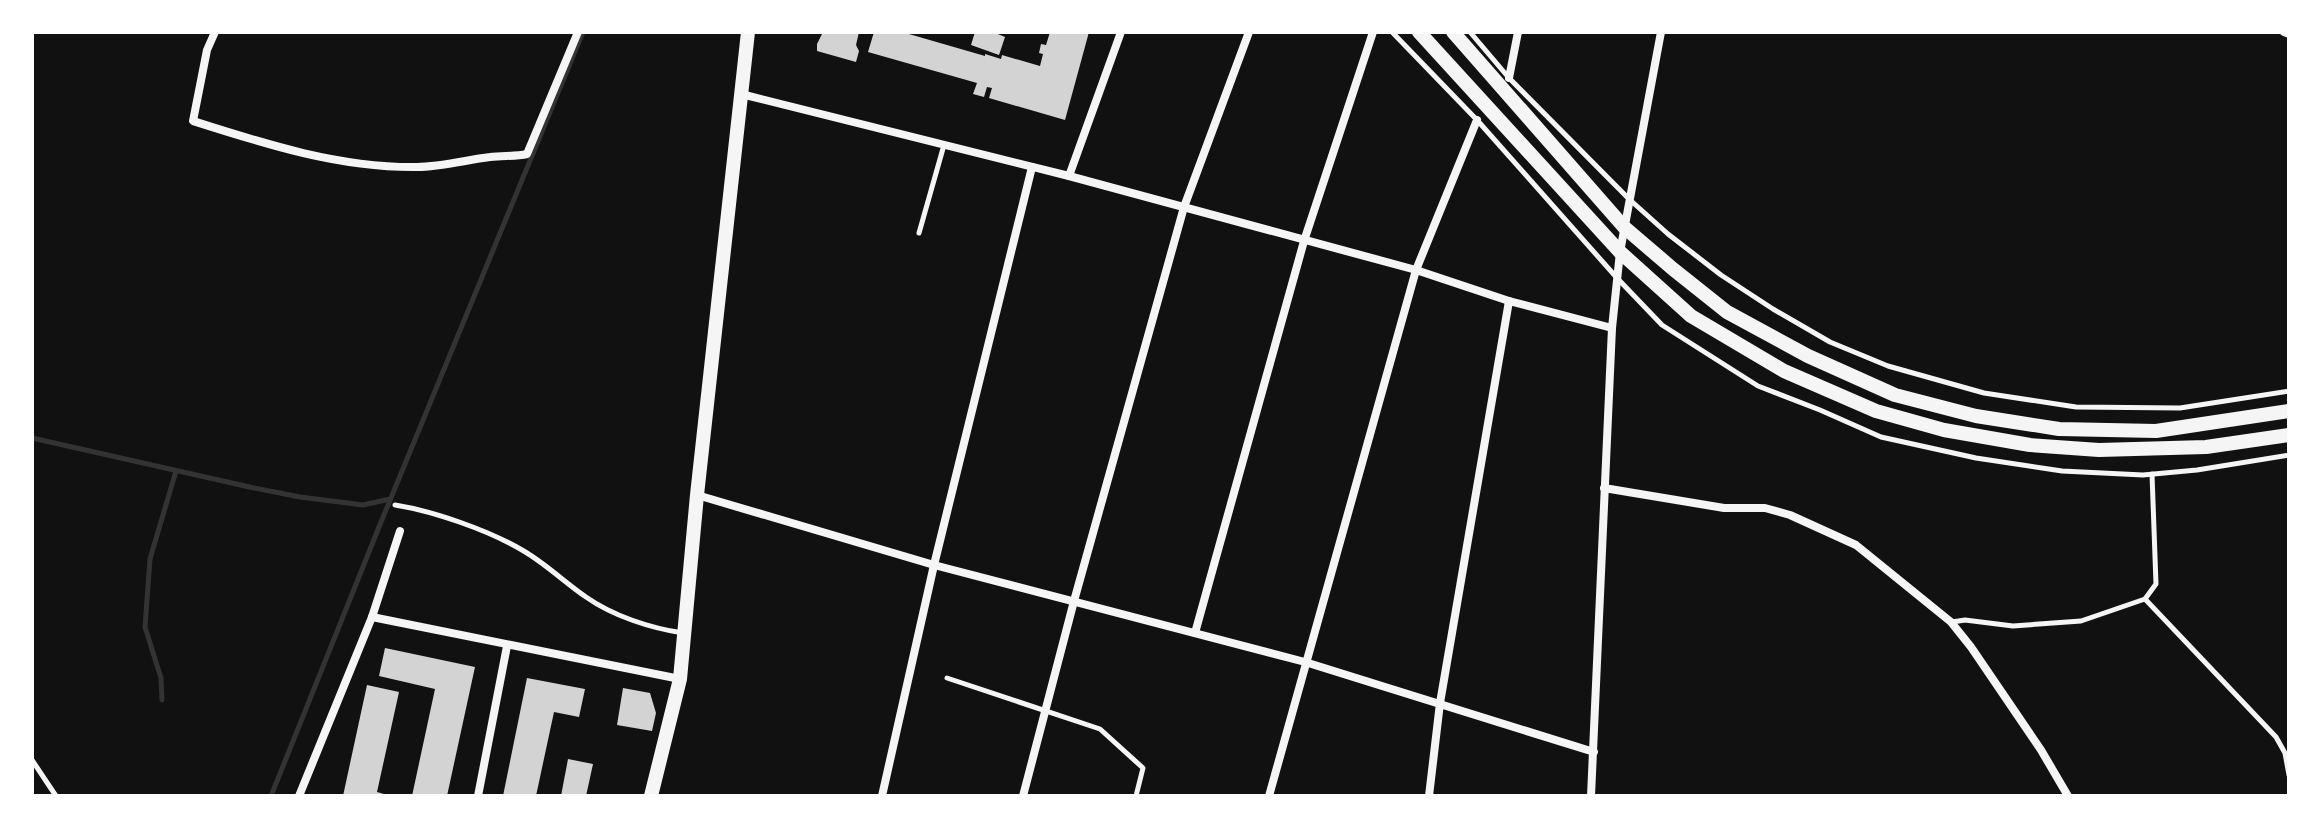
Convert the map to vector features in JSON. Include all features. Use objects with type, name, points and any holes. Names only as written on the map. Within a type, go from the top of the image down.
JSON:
[{"type":"main road","points":[[651,796],[680,679],[748,32]]},
{"type":"main road","points":[[1419,32],[1620,252],[1691,316],[1784,371],[1876,411],[1944,430],[2030,445],[2099,450],[2206,447],[2289,435]]},
{"type":"main road","points":[[1453,32],[1624,227],[1727,312],[1808,356],[1895,395],[1976,416],[2059,429],[2156,431],[2289,411]]},
{"type":"street","points":[[215,32],[207,50],[193,121],[274,146],[325,157],[394,167],[421,167],[527,154],[578,32]]},
{"type":"street","points":[[1069,176],[1121,32]]},
{"type":"street","points":[[1023,796],[1184,207],[1249,32]]},
{"type":"street","points":[[1195,633],[1304,241],[1373,32]]},
{"type":"street","points":[[1509,78],[1518,32]]},
{"type":"street","points":[[1591,796],[1612,328],[1624,227],[1661,32]]},
{"type":"street","points":[[741,94],[1069,176],[1416,270],[1509,301],[1612,328]]},
{"type":"street","points":[[1269,796],[1416,270],[1477,120]]},
{"type":"street","points":[[882,796],[934,565],[1032,167]]},
{"type":"street","points":[[1429,796],[1440,703],[1509,301]]},
{"type":"street","points":[[1604,488],[1724,508],[1765,508],[1790,515],[1856,545],[1951,622],[2023,724],[2068,796]]},
{"type":"street","points":[[697,495],[934,565],[1305,662],[1594,752]]},
{"type":"street","points":[[299,796],[372,617],[400,531]]},
{"type":"street","points":[[372,617],[680,679]]},
{"type":"street","points":[[478,796],[507,646]]},
{"type":"lane","points":[[1392,32],[1477,120],[1662,325],[1758,386],[1881,437],[1976,458],[2062,471],[2152,474],[2289,455]]},
{"type":"lane","points":[[1470,32],[1509,78],[1629,199],[1689,251],[1773,309],[1830,342],[1902,370],[1984,393],[2076,407],[2180,408],[2289,391]]},
{"type":"lane","points":[[919,233],[944,145]]},
{"type":"lane","points":[[1951,622],[1965,620],[2013,626],[2081,621],[2145,599],[2156,584],[2152,474]]},
{"type":"lane","points":[[395,505],[463,524],[520,548],[587,598],[607,609],[660,630],[684,633]]},
{"type":"lane","points":[[2145,599],[2276,737],[2285,753],[2289,775]]},
{"type":"lane","points":[[947,678],[1100,729],[1143,768],[1136,796]]},
{"type":"lane","points":[[32,760],[56,796]]},
{"type":"building","points":[[823,32],[859,32],[856,62],[817,51]]},
{"type":"building","points":[[874,32],[902,32],[985,56],[1001,59],[1002,55],[1040,66],[1043,54],[1039,53],[1041,44],[1046,45],[1050,32],[1089,32],[1065,120],[989,98],[992,88],[987,87],[984,97],[973,94],[977,83],[868,52]]},
{"type":"building","points":[[975,32],[993,32],[1005,37],[999,55],[971,45]]},
{"type":"building","points":[[385,648],[475,667],[447,796],[412,796],[435,689],[379,676]]},
{"type":"building","points":[[527,678],[585,689],[579,717],[554,712],[536,796],[503,796]]},
{"type":"building","points":[[367,685],[399,692],[377,792],[391,796],[343,796]]},
{"type":"building","points":[[623,688],[650,693],[656,713],[652,731],[617,725]]},
{"type":"building","points":[[568,759],[593,764],[586,796],[561,796]]},
{"type":"waterway","points":[[271,796],[583,32]]},
{"type":"waterway","points":[[32,438],[300,497],[363,505],[390,499]]},
{"type":"waterway","points":[[162,700],[161,678],[145,627],[150,559],[176,471]]}]
